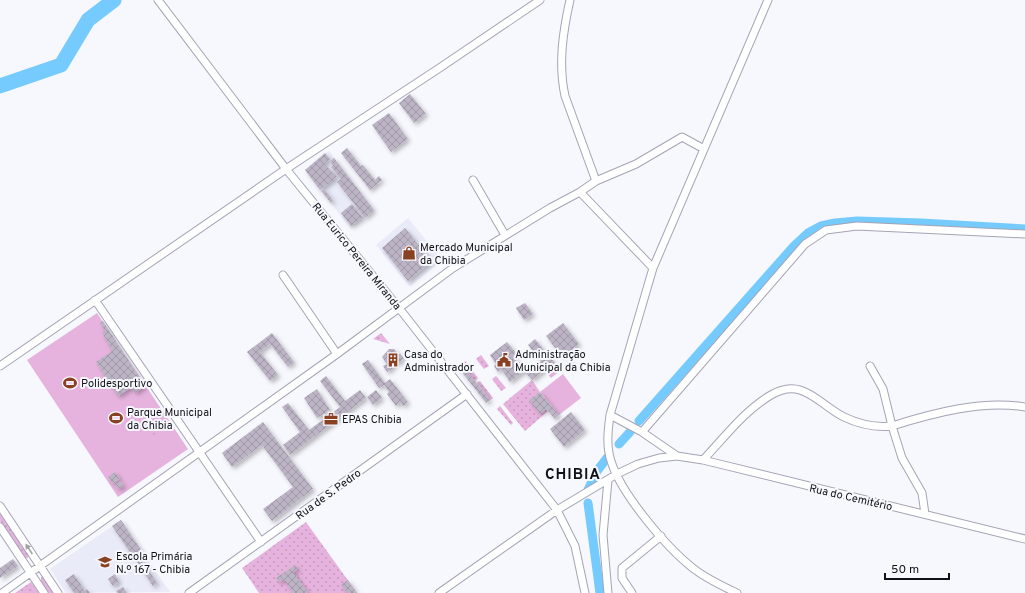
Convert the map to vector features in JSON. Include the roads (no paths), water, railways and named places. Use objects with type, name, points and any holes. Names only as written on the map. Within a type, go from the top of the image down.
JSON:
[{"type":"street","points":[[0,366],[286,168],[441,67],[540,0]]},
{"type":"street","points":[[570,0],[565,19],[562,83],[565,96],[596,181]]},
{"type":"street","points":[[737,593],[717,584],[695,570],[678,555],[661,536],[627,494],[611,461],[608,447],[610,415],[653,268],[768,0]]},
{"type":"street","name":"Rua Eurico Pereira Miranda","points":[[159,1],[286,168],[399,308],[557,510],[575,546],[585,593]]},
{"type":"street","points":[[2,593],[338,354],[438,279],[505,235],[580,192],[596,181],[636,164],[682,137],[704,149]]},
{"type":"street","points":[[473,180],[505,235]]},
{"type":"street","points":[[580,192],[653,268]]},
{"type":"street","points":[[642,432],[805,244],[826,230],[857,226],[1025,234]]},
{"type":"street","points":[[283,275],[338,354]]},
{"type":"street","points":[[95,300],[198,453],[261,542]]},
{"type":"street","points":[[870,366],[883,389],[902,458],[913,474],[922,493],[924,514]]},
{"type":"street","points":[[703,460],[756,406],[780,390],[805,391],[844,417],[875,427],[892,426],[923,417],[972,408],[990,406],[1025,407]]},
{"type":"street","name":"Rua de S. Pedro","points":[[189,593],[466,394]]},
{"type":"street","points":[[610,415],[642,432],[677,456]]},
{"type":"street","points":[[439,593],[557,510],[617,474],[638,464],[677,456]]},
{"type":"street","name":"Rua do Cemitério","points":[[677,456],[703,460],[1025,539]]},
{"type":"street","points":[[608,480],[603,535],[608,593]]},
{"type":"street","points":[[0,506],[58,593]]},
{"type":"street","points":[[0,527],[44,593]]},
{"type":"street","points":[[632,593],[622,578],[622,568],[661,536]]},
{"type":"waterway","points":[[0,86],[61,65],[88,20],[114,0]]},
{"type":"waterway","points":[[639,421],[794,246],[808,233],[821,226],[857,221],[1025,229]]},
{"type":"waterway","points":[[619,444],[630,432]]},
{"type":"waterway","points":[[588,490],[597,471],[607,458]]},
{"type":"waterway","points":[[588,503],[600,593]]},
{"type":"place","name":"Mercado Municipal da Chibia","points":[[409,253]]},
{"type":"place","name":"Casa do Administrador","points":[[393,360]]},
{"type":"place","name":"Administração Municipal da Chibia","points":[[504,360]]},
{"type":"place","name":"Polidesportivo","points":[[70,383]]},
{"type":"place","name":"Parque Municipal da Chibia","points":[[116,418]]},
{"type":"place","name":"EPAS Chibia","points":[[331,419]]},
{"type":"place","name":"Escola Primária N.º 167 - Chibia","points":[[105,562]]},
{"type":"district","name":"CHIBIA","points":[[573,474]]}]
